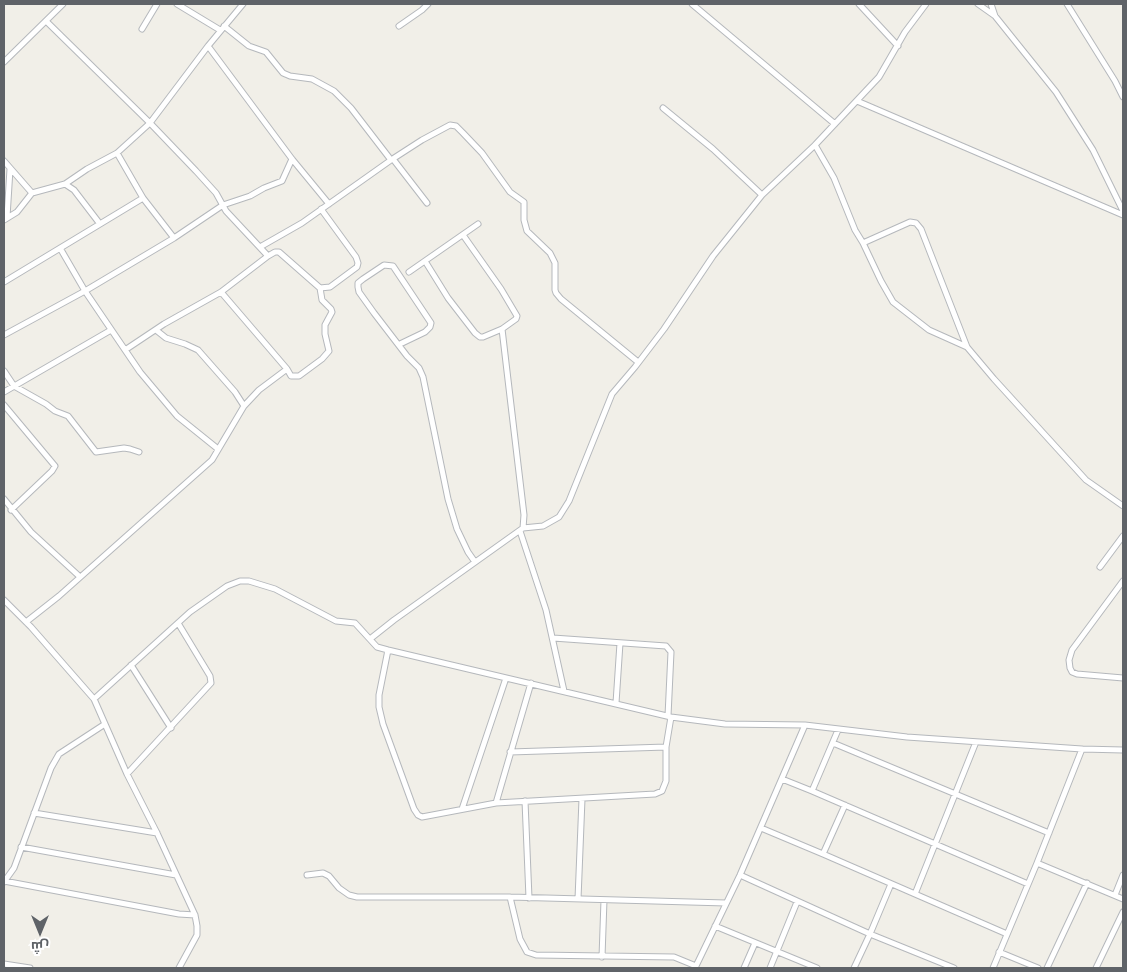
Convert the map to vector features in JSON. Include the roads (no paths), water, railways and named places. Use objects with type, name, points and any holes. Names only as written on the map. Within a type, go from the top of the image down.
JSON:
[{"type":"street","points":[[4,62],[63,4]]},
{"type":"street","points":[[142,29],[157,4]]},
{"type":"street","points":[[177,4],[222,28],[249,46],[266,52],[283,73],[290,76],[312,78],[334,91],[351,108],[427,204]]},
{"type":"street","points":[[5,219],[17,212],[32,193],[65,184],[87,169],[117,153],[150,123],[222,28],[243,4]]},
{"type":"street","points":[[399,26],[428,4]]},
{"type":"street","points":[[692,4],[698,6],[835,124]]},
{"type":"street","points":[[859,4],[898,46]]},
{"type":"street","points":[[370,639],[522,530],[543,526],[559,517],[569,501],[612,394],[664,329],[713,256],[762,195],[815,145],[879,76],[905,32],[926,4]]},
{"type":"street","points":[[978,4],[995,16],[1056,92],[1093,150],[1123,211]]},
{"type":"street","points":[[991,4],[995,16]]},
{"type":"street","points":[[1067,4],[1116,81],[1123,98]]},
{"type":"street","points":[[46,21],[196,171],[216,194],[226,211],[268,256]]},
{"type":"street","points":[[208,46],[292,159],[329,204]]},
{"type":"street","points":[[857,101],[1123,215]]},
{"type":"street","points":[[663,108],[713,149],[762,195]]},
{"type":"street","points":[[260,247],[302,223],[392,160],[450,124],[456,126],[482,153],[510,192],[524,202],[524,220],[527,231],[550,253],[555,263],[554,290],[556,293],[638,362]]},
{"type":"street","points":[[815,145],[834,178],[855,230],[864,244],[880,281],[893,302],[928,330],[967,346]]},
{"type":"street","points":[[117,153],[144,198],[174,238]]},
{"type":"street","points":[[4,335],[85,291],[174,238],[223,205],[282,182],[292,159]]},
{"type":"street","points":[[4,161],[32,193]]},
{"type":"street","points":[[5,219],[10,169]]},
{"type":"street","points":[[65,184],[74,190],[100,224]]},
{"type":"street","points":[[4,282],[144,198]]},
{"type":"street","points":[[125,350],[164,324],[222,292],[275,252],[278,252],[320,288],[324,289],[335,284],[357,266],[358,263],[356,257],[321,209]]},
{"type":"street","points":[[864,244],[910,222],[916,223],[921,229],[967,346],[1000,386],[1086,480],[1123,506]]},
{"type":"street","points":[[409,272],[478,224]]},
{"type":"street","points":[[425,261],[448,298],[480,337],[502,329],[516,320],[517,316],[514,310],[463,235]]},
{"type":"street","points":[[60,248],[85,291],[140,372],[177,416],[218,449]]},
{"type":"street","points":[[400,344],[425,332],[431,323],[393,266],[384,265],[363,279],[358,284],[358,287],[374,313],[400,344],[407,356],[419,368],[423,377],[448,498],[457,529],[475,562]]},
{"type":"street","points":[[222,292],[291,376],[299,376],[329,351],[325,325],[332,312],[322,300],[320,288]]},
{"type":"street","points":[[502,329],[524,515],[522,530],[546,610],[564,692]]},
{"type":"street","points":[[4,392],[111,330]]},
{"type":"street","points":[[156,330],[166,338],[198,350],[235,392],[244,406]]},
{"type":"street","points":[[26,622],[59,596],[79,576],[212,460],[244,406],[259,390],[287,369]]},
{"type":"street","points":[[4,371],[14,386],[55,411],[68,416],[96,452],[124,448],[139,452]]},
{"type":"street","points":[[4,405],[55,466],[11,510]]},
{"type":"street","points":[[4,500],[31,532],[79,576]]},
{"type":"street","points":[[1100,567],[1123,536]]},
{"type":"street","points":[[94,699],[190,612],[227,586],[240,581],[249,581],[275,589],[336,622],[355,623],[378,647],[669,716],[724,724],[805,725],[838,730],[976,742],[1123,750]]},
{"type":"street","points":[[1123,582],[1072,650],[1069,660],[1072,672],[1077,674],[1123,678]]},
{"type":"street","points":[[4,600],[94,699],[127,774],[195,915],[196,935],[179,968]]},
{"type":"street","points":[[127,774],[211,683],[210,676],[178,623]]},
{"type":"street","points":[[388,650],[379,695],[379,707],[383,724],[414,809],[418,815],[422,816],[525,800],[655,794],[662,791],[666,781],[670,649],[666,646],[553,638]]},
{"type":"street","points":[[616,703],[620,643]]},
{"type":"street","points":[[132,665],[171,728]]},
{"type":"street","points":[[462,809],[506,678]]},
{"type":"street","points":[[496,803],[531,684]]},
{"type":"street","points":[[105,724],[59,754],[51,768],[14,868],[4,881],[179,914],[195,915]]},
{"type":"street","points":[[510,897],[520,939],[527,952],[536,955],[674,957],[696,967],[740,875],[805,725]]},
{"type":"street","points":[[812,791],[838,730]]},
{"type":"street","points":[[915,894],[976,742]]},
{"type":"street","points":[[833,743],[1049,833]]},
{"type":"street","points":[[510,752],[666,747]]},
{"type":"street","points":[[993,968],[1082,748]]},
{"type":"street","points":[[782,779],[1028,884]]},
{"type":"street","points":[[578,899],[582,798]]},
{"type":"street","points":[[525,800],[529,898]]},
{"type":"street","points":[[823,854],[845,805]]},
{"type":"street","points":[[34,813],[157,833]]},
{"type":"street","points":[[761,828],[1007,934]]},
{"type":"street","points":[[21,847],[176,875]]},
{"type":"street","points":[[1037,863],[1123,899]]},
{"type":"street","points":[[307,875],[323,873],[329,876],[339,888],[349,895],[357,897],[510,897],[726,903]]},
{"type":"street","points":[[740,875],[943,966],[954,968]]},
{"type":"street","points":[[1115,896],[1123,875]]},
{"type":"street","points":[[1047,968],[1087,883]]},
{"type":"street","points":[[854,968],[891,884]]},
{"type":"street","points":[[602,956],[604,900]]},
{"type":"street","points":[[770,968],[797,902]]},
{"type":"street","points":[[1096,968],[1123,912]]},
{"type":"street","points":[[715,926],[817,968]]},
{"type":"street","points":[[744,968],[754,943]]},
{"type":"street","points":[[999,952],[1038,968]]},
{"type":"street","points":[[4,964],[30,968]]}]
